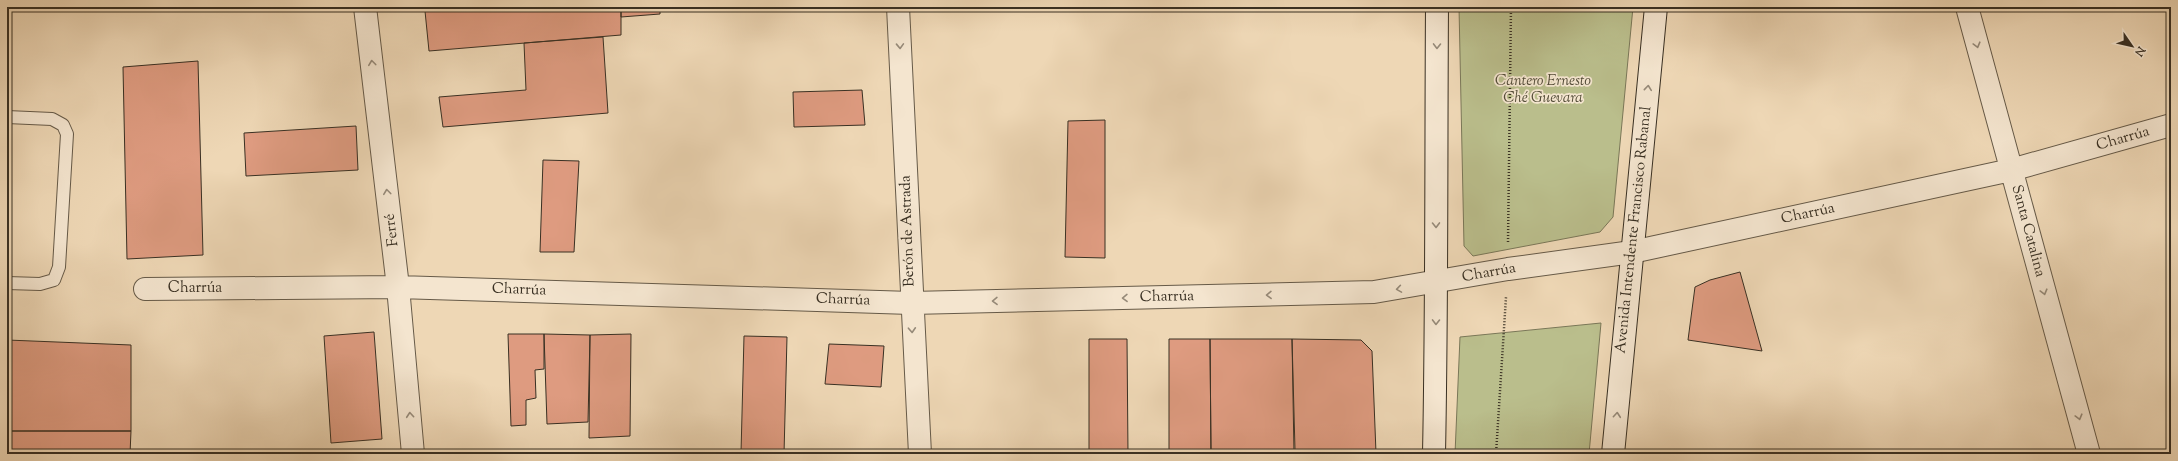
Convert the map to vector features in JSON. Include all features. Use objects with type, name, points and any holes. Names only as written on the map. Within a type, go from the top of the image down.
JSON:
[{"type":"street","name":"Ferré","points":[[365,7],[398,287],[413,454]]},
{"type":"street","name":"Berón de Astrada","points":[[898,7],[911,302],[920,454]]},
{"type":"street","points":[[1434,454],[1437,283],[1435,186],[1437,7]]},
{"type":"street","name":"Avenida Intendente Francisco Rabanal","points":[[1613,454],[1656,7]]},
{"type":"street","name":"Santa Catalina","points":[[1967,7],[2089,454]]},
{"type":"street","name":"Charrúa","points":[[146,289],[398,287],[911,302],[1374,292],[1437,283],[1508,269],[1632,252],[2011,170],[2171,125]]},
{"type":"lane","points":[[7,117],[52,119],[63,124],[67,134],[59,268],[54,280],[40,284],[7,283]]},
{"type":"path","points":[[1496,454],[1508,269],[1511,7]]},
{"type":"green space","name":"Cantero Ernesto Ché Guevara","points":[[1459,7],[1633,7],[1613,217],[1600,232],[1473,256],[1464,246]]},
{"type":"green space","points":[[1601,323],[1589,454],[1455,454],[1460,337]]},
{"type":"building","points":[[485,7],[621,7],[621,35],[429,51],[425,11]]},
{"type":"building","points":[[621,7],[660,7],[660,14],[621,17]]},
{"type":"building","points":[[603,37],[608,113],[443,127],[439,97],[526,90],[524,43]]},
{"type":"building","points":[[198,61],[203,255],[127,259],[123,67]]},
{"type":"building","points":[[862,90],[865,125],[794,127],[793,92]]},
{"type":"building","points":[[1105,120],[1105,258],[1065,257],[1068,121]]},
{"type":"building","points":[[356,126],[358,170],[246,176],[244,133]]},
{"type":"building","points":[[543,160],[579,161],[574,252],[540,252]]},
{"type":"building","points":[[1740,272],[1762,351],[1688,340],[1695,287],[1710,280]]},
{"type":"building","points":[[374,332],[382,439],[331,443],[324,336]]},
{"type":"building","points":[[508,334],[544,334],[544,369],[535,370],[536,398],[526,400],[526,425],[511,426]]},
{"type":"building","points":[[544,334],[590,335],[588,422],[547,424]]},
{"type":"building","points":[[631,334],[630,436],[589,438],[590,335]]},
{"type":"building","points":[[744,336],[787,337],[784,454],[741,453]]},
{"type":"building","points":[[1089,339],[1127,339],[1128,454],[1089,454]]},
{"type":"building","points":[[1169,339],[1210,339],[1211,454],[1169,454]]},
{"type":"building","points":[[1210,339],[1292,339],[1294,454],[1211,454]]},
{"type":"building","points":[[1292,339],[1361,340],[1372,351],[1376,453],[1295,450]]},
{"type":"building","points":[[7,340],[131,345],[131,431],[7,431]]},
{"type":"building","points":[[829,344],[884,346],[881,387],[825,384]]},
{"type":"building","points":[[7,431],[131,431],[130,454],[7,454]]},
{"type":"building","points":[[1295,450],[1376,453],[1376,454],[1294,454]]}]
